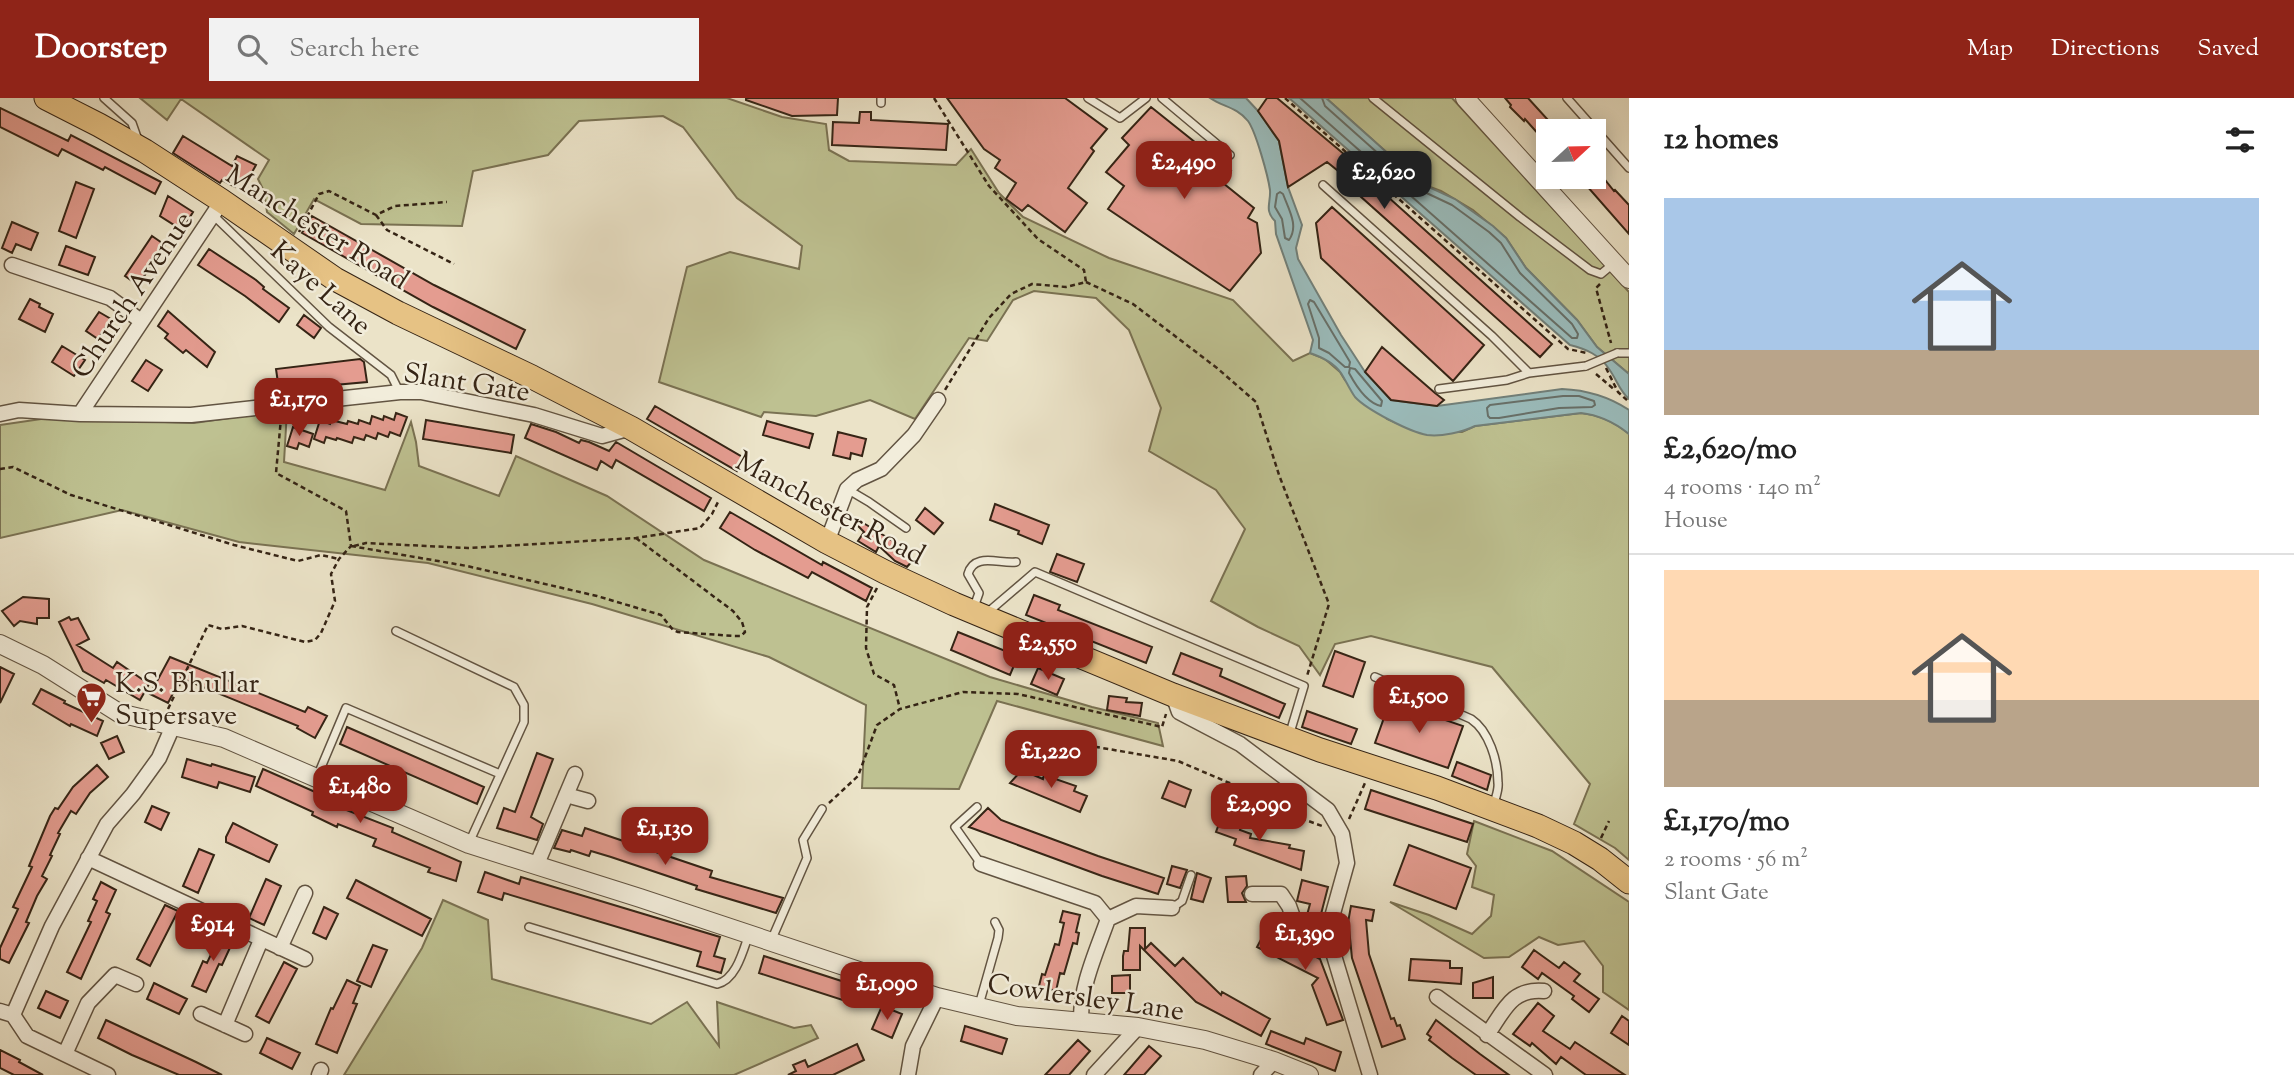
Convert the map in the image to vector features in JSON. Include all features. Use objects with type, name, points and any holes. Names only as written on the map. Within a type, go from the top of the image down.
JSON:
[{"type":"main road","name":"Manchester Road","points":[[46,98],[141,149],[218,208],[290,248],[335,279],[631,428],[726,485],[885,572],[1172,695],[1538,826],[1574,843],[1629,882]]},
{"type":"street","points":[[1465,98],[1629,279]]},
{"type":"street","name":"Church Avenue","points":[[80,414],[218,208]]},
{"type":"street","points":[[12,265],[110,299],[141,321]]},
{"type":"street","name":"Slant Gate","points":[[0,414],[19,410],[80,414],[191,415],[421,392],[534,415],[602,436],[631,428]]},
{"type":"street","points":[[827,542],[847,489],[857,480],[881,469],[914,435],[938,400]]},
{"type":"street","name":"Cowlersley Lane","points":[[0,644],[43,665],[119,713],[224,738],[469,844],[537,864],[937,997],[1017,1016],[1138,1027],[1205,1040],[1274,1061],[1309,1075]]},
{"type":"street","points":[[1172,695],[1179,712],[1240,744],[1328,810],[1342,834],[1347,863],[1332,917],[1329,939],[1370,1075]]},
{"type":"street","points":[[108,1075],[27,1036],[7,1013],[107,824],[159,758],[167,725]]},
{"type":"street","points":[[537,864],[575,774]]},
{"type":"street","points":[[566,795],[588,801]]},
{"type":"street","points":[[88,858],[305,959]]},
{"type":"street","points":[[981,864],[1095,903],[1108,919]]},
{"type":"street","points":[[280,948],[305,893]]},
{"type":"street","points":[[1252,894],[1281,894],[1294,920],[1302,927],[1329,939]]},
{"type":"street","points":[[1082,1023],[1081,1006],[1086,982],[1108,919],[1136,906],[1172,908]]},
{"type":"street","points":[[225,1025],[261,940]]},
{"type":"street","points":[[65,1055],[88,1003],[106,984],[115,975],[136,984]]},
{"type":"street","points":[[1488,1035],[1512,999],[1530,990],[1544,991]]},
{"type":"street","points":[[907,1075],[913,1046],[937,997]]},
{"type":"street","points":[[1437,997],[1545,1075]]},
{"type":"street","points":[[201,1014],[246,1034]]},
{"type":"street","points":[[1094,1075],[1138,1027]]},
{"type":"street","points":[[1261,1075],[1274,1061]]},
{"type":"lane","points":[[104,98],[132,123],[141,149]]},
{"type":"lane","points":[[1088,98],[1120,118],[1146,98]]},
{"type":"lane","points":[[1162,98],[1230,155]]},
{"type":"lane","points":[[1373,98],[1590,270],[1601,274],[1614,263]]},
{"type":"lane","points":[[1567,98],[1629,168]]},
{"type":"lane","points":[[1323,185],[1492,336],[1529,373]]},
{"type":"lane","name":"Kaye Lane","points":[[218,208],[329,327],[391,375],[400,392]]},
{"type":"lane","points":[[1439,389],[1586,366],[1616,353],[1629,353]]},
{"type":"lane","points":[[847,489],[906,528]]},
{"type":"lane","points":[[978,614],[979,593],[968,574],[970,567],[974,562],[1016,562]]},
{"type":"lane","points":[[978,614],[1035,572],[1304,685],[1288,738]]},
{"type":"lane","points":[[396,631],[514,687],[524,705],[524,722],[469,844]]},
{"type":"lane","points":[[1375,677],[1471,719],[1481,726],[1496,765],[1499,785],[1493,809]]},
{"type":"lane","points":[[317,778],[346,708],[500,774]]},
{"type":"lane","points":[[977,807],[955,827],[981,864]]},
{"type":"lane","points":[[771,941],[807,858],[803,840],[822,809]]},
{"type":"lane","points":[[1172,908],[1182,901],[1191,875]]},
{"type":"lane","points":[[979,1007],[998,938],[999,930],[995,922]]},
{"type":"lane","points":[[529,927],[717,984],[723,983],[736,967],[750,934]]},
{"type":"path","points":[[934,98],[989,186],[1038,239],[1084,270],[1086,282]]},
{"type":"path","points":[[1285,98],[1568,349],[1590,354]]},
{"type":"path","points":[[290,248],[318,194],[329,191],[376,215],[387,230],[454,264]]},
{"type":"path","points":[[376,215],[395,206],[447,202]]},
{"type":"path","points":[[938,400],[989,318],[1011,294],[1031,284],[1066,287],[1086,282],[1133,304],[1217,368],[1256,402],[1279,475],[1329,604],[1304,685]]},
{"type":"path","points":[[1596,288],[1616,353]]},
{"type":"path","points":[[1586,366],[1629,402]]},
{"type":"path","points":[[1606,368],[1618,392]]},
{"type":"path","points":[[283,404],[276,472],[346,511],[351,546]]},
{"type":"path","points":[[0,469],[13,467],[71,495],[234,545],[298,561],[321,555],[339,559]]},
{"type":"path","points":[[167,725],[208,625],[222,629],[242,626],[305,642],[315,640],[321,633],[335,601],[331,574],[339,559],[351,546],[366,543],[468,548],[636,538],[700,528],[712,514],[726,485]]},
{"type":"path","points":[[351,546],[467,566],[597,596],[661,615],[673,631],[734,636],[741,636],[745,632],[742,622],[733,611],[636,538]]},
{"type":"path","points":[[885,572],[867,607],[866,648],[874,674],[894,685],[900,709]]},
{"type":"path","points":[[822,809],[859,776],[877,726],[900,709],[963,692],[1018,694],[1161,727],[1172,695]]},
{"type":"path","points":[[1033,752],[1038,744],[1050,739],[1178,761],[1253,793],[1270,807],[1342,834],[1370,766]]},
{"type":"green space","points":[[140,98],[727,98],[782,117],[826,124],[829,150],[849,161],[956,165],[971,149],[999,193],[1023,217],[1109,258],[1233,300],[1293,361],[1310,353],[1325,359],[1387,419],[1415,431],[1462,432],[1475,426],[1581,413],[1595,415],[1613,423],[1629,434],[1629,860],[1615,848],[1574,824],[1590,784],[1492,667],[1371,636],[1335,644],[1320,675],[1299,646],[1211,601],[1245,529],[1216,490],[1149,451],[1161,408],[1129,330],[1096,298],[1034,291],[1013,300],[987,341],[969,338],[915,419],[870,400],[816,416],[764,412],[761,417],[659,382],[687,267],[730,252],[799,269],[802,246],[737,198],[683,127],[663,116],[579,121],[548,155],[473,171],[462,226],[361,224],[314,199],[294,234],[267,212],[264,191],[258,179],[269,160],[181,99],[167,120]]},
{"type":"green space","points":[[1326,98],[1452,98],[1629,292],[1629,374],[1597,347],[1577,320],[1526,268],[1506,238],[1473,210],[1441,191],[1422,184]]},
{"type":"green space","points":[[287,410],[284,462],[385,490],[411,422],[419,466],[499,496],[516,456],[607,496],[704,560],[990,677],[1158,723],[1163,746],[997,701],[959,789],[862,788],[866,705],[769,657],[592,604],[428,563],[239,542],[122,510],[0,538],[0,425],[48,418],[194,423]]},
{"type":"green space","points":[[1474,821],[1552,851],[1629,902],[1629,1010],[1603,992],[1603,966],[1584,941],[1558,945],[1539,937],[1509,957],[1484,958],[1390,902],[1472,934],[1491,916],[1494,895],[1472,887],[1476,866],[1467,854]]},
{"type":"green space","points":[[443,900],[488,920],[492,979],[651,1024],[687,1002],[719,1046],[717,1002],[794,1028],[811,1025],[818,1038],[734,1075],[344,1075],[422,948]]},
{"type":"water","points":[[1210,98],[1246,98],[1279,141],[1288,187],[1302,225],[1296,248],[1298,259],[1365,372],[1391,400],[1437,406],[1562,389],[1580,391],[1605,397],[1629,410],[1629,434],[1607,420],[1581,413],[1475,426],[1445,435],[1427,435],[1389,420],[1361,402],[1335,366],[1310,353],[1313,340],[1276,234],[1275,221],[1269,206],[1269,183],[1251,127],[1239,113]]},
{"type":"water","points":[[1289,98],[1326,98],[1422,184],[1455,199],[1493,226],[1506,238],[1526,268],[1577,320],[1597,347],[1629,374],[1629,399],[1597,356],[1570,345]]},
{"type":"building","points":[[746,98],[838,98],[837,115],[792,116]]},
{"type":"building","points":[[947,98],[1065,98],[1107,129],[1091,148],[1094,151],[1068,188],[1087,203],[1065,232],[1028,205],[1022,211],[1006,199],[1016,183],[995,168],[1000,160],[984,149]]},
{"type":"building","points":[[1267,98],[1277,98],[1351,160],[1349,162],[1552,344],[1540,357],[1350,187],[1353,183],[1327,162],[1288,187],[1279,141],[1258,111]]},
{"type":"building","points":[[1505,98],[1528,98],[1547,119],[1536,119],[1536,131],[1510,107]]},
{"type":"building","points":[[1151,107],[1231,171],[1223,183],[1254,208],[1248,218],[1257,223],[1261,253],[1230,291],[1108,209],[1124,186],[1106,172],[1129,145],[1122,138]]},
{"type":"building","points":[[0,108],[68,141],[71,135],[161,182],[155,194],[105,167],[103,170],[62,149],[58,156],[0,127]]},
{"type":"building","points":[[860,112],[871,112],[871,120],[948,124],[946,150],[832,145],[833,122],[859,123]]},
{"type":"building","points":[[183,136],[232,166],[237,156],[256,165],[246,183],[239,180],[235,187],[222,180],[220,183],[173,153]]},
{"type":"building","points":[[1606,181],[1629,205],[1629,234],[1590,189],[1606,189]]},
{"type":"building","points":[[76,182],[94,189],[76,238],[59,231]]},
{"type":"building","points":[[168,196],[193,212],[182,230],[160,216]]},
{"type":"building","points":[[1332,207],[1484,345],[1453,381],[1321,258],[1316,223]]},
{"type":"building","points":[[312,216],[434,285],[525,330],[516,349],[433,307],[302,233]]},
{"type":"building","points":[[12,222],[38,233],[31,250],[16,244],[12,253],[2,248]]},
{"type":"building","points":[[152,236],[165,245],[138,285],[125,276]]},
{"type":"building","points":[[66,246],[95,257],[88,275],[59,265]]},
{"type":"building","points":[[209,249],[256,280],[263,289],[289,308],[279,322],[198,265]]},
{"type":"building","points":[[30,299],[53,314],[45,332],[19,319]]},
{"type":"building","points":[[168,311],[215,352],[207,367],[186,350],[183,353],[165,338],[168,334],[158,326]]},
{"type":"building","points":[[99,312],[111,319],[98,339],[86,331]]},
{"type":"building","points":[[304,315],[321,328],[314,338],[297,325]]},
{"type":"building","points":[[62,346],[85,360],[74,376],[52,362]]},
{"type":"building","points":[[1382,347],[1444,400],[1437,406],[1391,400],[1365,372]]},
{"type":"building","points":[[360,359],[364,362],[367,382],[279,390],[276,369]]},
{"type":"building","points":[[146,360],[162,370],[148,391],[132,381]]},
{"type":"building","points":[[655,406],[744,458],[737,471],[647,419]]},
{"type":"building","points":[[396,413],[407,417],[400,436],[390,432],[388,437],[378,433],[376,439],[366,435],[364,440],[354,437],[352,443],[337,438],[326,437],[324,443],[314,439],[320,420],[330,424],[331,420],[358,424],[359,420],[370,424],[372,416],[383,420],[384,416],[394,420]]},
{"type":"building","points":[[426,420],[514,435],[511,453],[423,439]]},
{"type":"building","points":[[767,421],[813,434],[809,448],[763,435]]},
{"type":"building","points":[[531,424],[579,443],[581,440],[589,442],[609,451],[616,442],[711,498],[704,511],[616,460],[612,468],[601,461],[597,470],[525,438]]},
{"type":"building","points":[[293,427],[313,434],[309,447],[299,443],[297,449],[287,446]]},
{"type":"building","points":[[838,432],[866,439],[862,456],[851,453],[850,459],[833,455]]},
{"type":"building","points":[[995,504],[1049,525],[1042,544],[1018,534],[1019,531],[990,520]]},
{"type":"building","points":[[925,508],[943,523],[934,534],[916,520]]},
{"type":"building","points":[[730,512],[822,565],[823,562],[872,588],[866,601],[812,572],[808,578],[720,528]]},
{"type":"building","points":[[860,521],[893,541],[913,560],[907,567],[895,561],[879,546],[876,552],[858,541],[864,532],[857,525]]},
{"type":"building","points":[[1057,554],[1084,564],[1077,582],[1050,572]]},
{"type":"building","points":[[1034,595],[1060,605],[1058,610],[1152,647],[1146,663],[1026,615]]},
{"type":"building","points":[[23,597],[49,599],[49,618],[37,618],[37,624],[20,621],[14,626],[2,611]]},
{"type":"building","points":[[69,617],[71,620],[78,618],[89,639],[77,645],[113,668],[117,662],[149,684],[140,700],[106,680],[104,683],[83,671],[59,622]]},
{"type":"building","points":[[958,632],[1018,656],[1010,675],[951,650]]},
{"type":"building","points":[[1335,651],[1365,662],[1353,697],[1323,686]]},
{"type":"building","points":[[1181,653],[1222,669],[1220,676],[1285,704],[1279,718],[1173,674]]},
{"type":"building","points":[[170,657],[305,712],[308,707],[327,716],[315,738],[297,728],[298,726],[181,678],[168,703],[150,694]]},
{"type":"building","points":[[0,667],[14,674],[0,703]]},
{"type":"building","points":[[1038,668],[1064,679],[1057,695],[1031,684]]},
{"type":"building","points":[[41,689],[103,721],[97,736],[71,724],[70,726],[33,704]]},
{"type":"building","points":[[1109,696],[1127,698],[1126,702],[1142,703],[1140,716],[1107,710]]},
{"type":"building","points":[[1390,701],[1463,726],[1448,768],[1375,743]]},
{"type":"building","points":[[1307,711],[1357,729],[1351,744],[1302,727]]},
{"type":"building","points":[[347,727],[484,787],[477,804],[340,744]]},
{"type":"building","points":[[117,736],[124,752],[109,759],[101,743]]},
{"type":"building","points":[[537,753],[553,759],[531,817],[543,824],[537,840],[497,828],[504,808],[515,812]]},
{"type":"building","points":[[187,759],[255,777],[250,792],[219,782],[217,788],[182,777]]},
{"type":"building","points":[[1457,762],[1491,775],[1487,790],[1452,776]]},
{"type":"building","points":[[97,765],[108,777],[90,793],[76,814],[71,811],[58,833],[60,834],[50,855],[52,856],[42,876],[47,879],[26,922],[29,923],[9,963],[0,959],[0,948],[18,909],[13,907],[32,867],[29,866],[50,816],[73,787]]},
{"type":"building","points":[[263,769],[338,802],[336,806],[393,828],[392,832],[461,862],[456,881],[428,872],[430,868],[373,846],[376,839],[338,824],[337,827],[312,815],[313,812],[256,786]]},
{"type":"building","points":[[1022,770],[1043,779],[1044,775],[1076,786],[1074,791],[1087,796],[1080,812],[1010,783]]},
{"type":"building","points":[[1169,781],[1191,790],[1185,807],[1162,798]]},
{"type":"building","points":[[1371,790],[1473,824],[1467,842],[1365,809]]},
{"type":"building","points":[[152,806],[169,813],[161,830],[145,822]]},
{"type":"building","points":[[988,808],[1001,820],[1164,878],[1158,894],[969,827]]},
{"type":"building","points":[[1223,813],[1244,820],[1240,830],[1251,834],[1250,838],[1290,845],[1289,848],[1304,851],[1301,870],[1234,845],[1236,839],[1216,832]]},
{"type":"building","points":[[233,823],[277,845],[269,862],[226,842]]},
{"type":"building","points":[[585,828],[712,871],[710,877],[783,898],[776,913],[696,889],[697,886],[591,851],[589,856],[554,848],[562,830],[582,836]]},
{"type":"building","points":[[1409,845],[1471,868],[1456,909],[1394,885]]},
{"type":"building","points":[[199,849],[214,855],[198,893],[183,886]]},
{"type":"building","points":[[1172,866],[1187,870],[1180,888],[1167,884]]},
{"type":"building","points":[[485,872],[519,884],[521,877],[720,937],[714,956],[725,959],[721,973],[697,966],[701,952],[504,893],[502,900],[478,892]]},
{"type":"building","points":[[1197,873],[1211,878],[1203,902],[1191,899]]},
{"type":"building","points":[[1246,876],[1247,886],[1242,893],[1246,902],[1228,902],[1226,877]]},
{"type":"building","points":[[266,879],[281,886],[264,925],[249,918]]},
{"type":"building","points":[[356,880],[431,919],[422,936],[347,898]]},
{"type":"building","points":[[1302,880],[1328,887],[1320,918],[1307,915],[1310,904],[1297,901]]},
{"type":"building","points":[[101,882],[116,890],[106,912],[110,914],[81,979],[67,972],[91,922],[88,921],[97,901],[93,899]]},
{"type":"building","points":[[165,905],[178,911],[150,966],[137,959]]},
{"type":"building","points":[[1351,906],[1374,910],[1372,921],[1366,920],[1369,954],[1391,1019],[1394,1018],[1397,1026],[1400,1025],[1405,1039],[1382,1047],[1352,958],[1347,928]]},
{"type":"building","points":[[324,907],[338,914],[326,939],[313,933]]},
{"type":"building","points":[[1063,911],[1080,915],[1076,932],[1079,933],[1077,944],[1073,943],[1064,974],[1060,973],[1056,991],[1039,986],[1055,944],[1059,945],[1064,923],[1060,922]]},
{"type":"building","points":[[1130,928],[1145,928],[1145,949],[1151,943],[1175,966],[1183,958],[1221,995],[1222,992],[1270,1019],[1261,1036],[1196,1002],[1140,946],[1140,970],[1123,970],[1123,956],[1124,951],[1128,951]]},
{"type":"building","points":[[1266,930],[1320,959],[1343,1020],[1327,1025],[1312,985],[1318,978],[1257,947]]},
{"type":"building","points":[[221,933],[234,939],[206,992],[192,986],[203,961],[207,963]]},
{"type":"building","points":[[373,945],[387,950],[371,987],[357,981]]},
{"type":"building","points":[[1534,950],[1559,968],[1564,962],[1580,974],[1574,981],[1599,999],[1589,1012],[1572,999],[1574,996],[1542,973],[1538,979],[1522,967]]},
{"type":"building","points":[[764,956],[857,986],[852,1003],[759,973]]},
{"type":"building","points":[[1411,959],[1450,961],[1450,968],[1462,968],[1461,984],[1409,980]]},
{"type":"building","points":[[284,962],[297,969],[269,1023],[256,1016]]},
{"type":"building","points":[[1130,975],[1130,993],[1112,993],[1112,976]]},
{"type":"building","points":[[1493,977],[1493,998],[1473,998],[1473,983]]},
{"type":"building","points":[[347,980],[360,986],[353,1003],[357,1004],[337,1053],[316,1044],[331,1008],[333,1009]]},
{"type":"building","points":[[154,983],[187,999],[179,1014],[147,999]]},
{"type":"building","points":[[46,991],[68,1001],[60,1018],[38,1008]]},
{"type":"building","points":[[1538,1003],[1554,1016],[1543,1031],[1570,1049],[1575,1042],[1625,1075],[1586,1075],[1561,1057],[1556,1064],[1532,1043],[1530,1046],[1513,1034]]},
{"type":"building","points":[[882,1006],[902,1014],[892,1038],[872,1029]]},
{"type":"building","points":[[1622,1016],[1629,1021],[1629,1045],[1611,1033]]},
{"type":"building","points":[[106,1020],[222,1075],[179,1075],[132,1055],[98,1038]]},
{"type":"building","points":[[1436,1020],[1509,1075],[1476,1075],[1452,1058],[1429,1040],[1431,1037],[1427,1034]]},
{"type":"building","points":[[965,1026],[1007,1039],[1002,1054],[961,1041]]},
{"type":"building","points":[[1271,1031],[1304,1044],[1306,1038],[1341,1052],[1335,1071],[1266,1044]]},
{"type":"building","points":[[267,1038],[300,1053],[292,1069],[260,1053]]},
{"type":"building","points":[[1078,1040],[1090,1051],[1069,1075],[1045,1075]]},
{"type":"building","points":[[857,1044],[864,1060],[833,1075],[788,1075],[796,1071],[793,1065],[805,1060],[808,1067]]},
{"type":"building","points":[[1149,1046],[1161,1056],[1144,1075],[1124,1075]]},
{"type":"building","points":[[0,1050],[43,1075],[14,1075],[0,1068]]},
{"type":"place","name":"K.S. Bhullar Supersave","points":[[92,725]]}]
